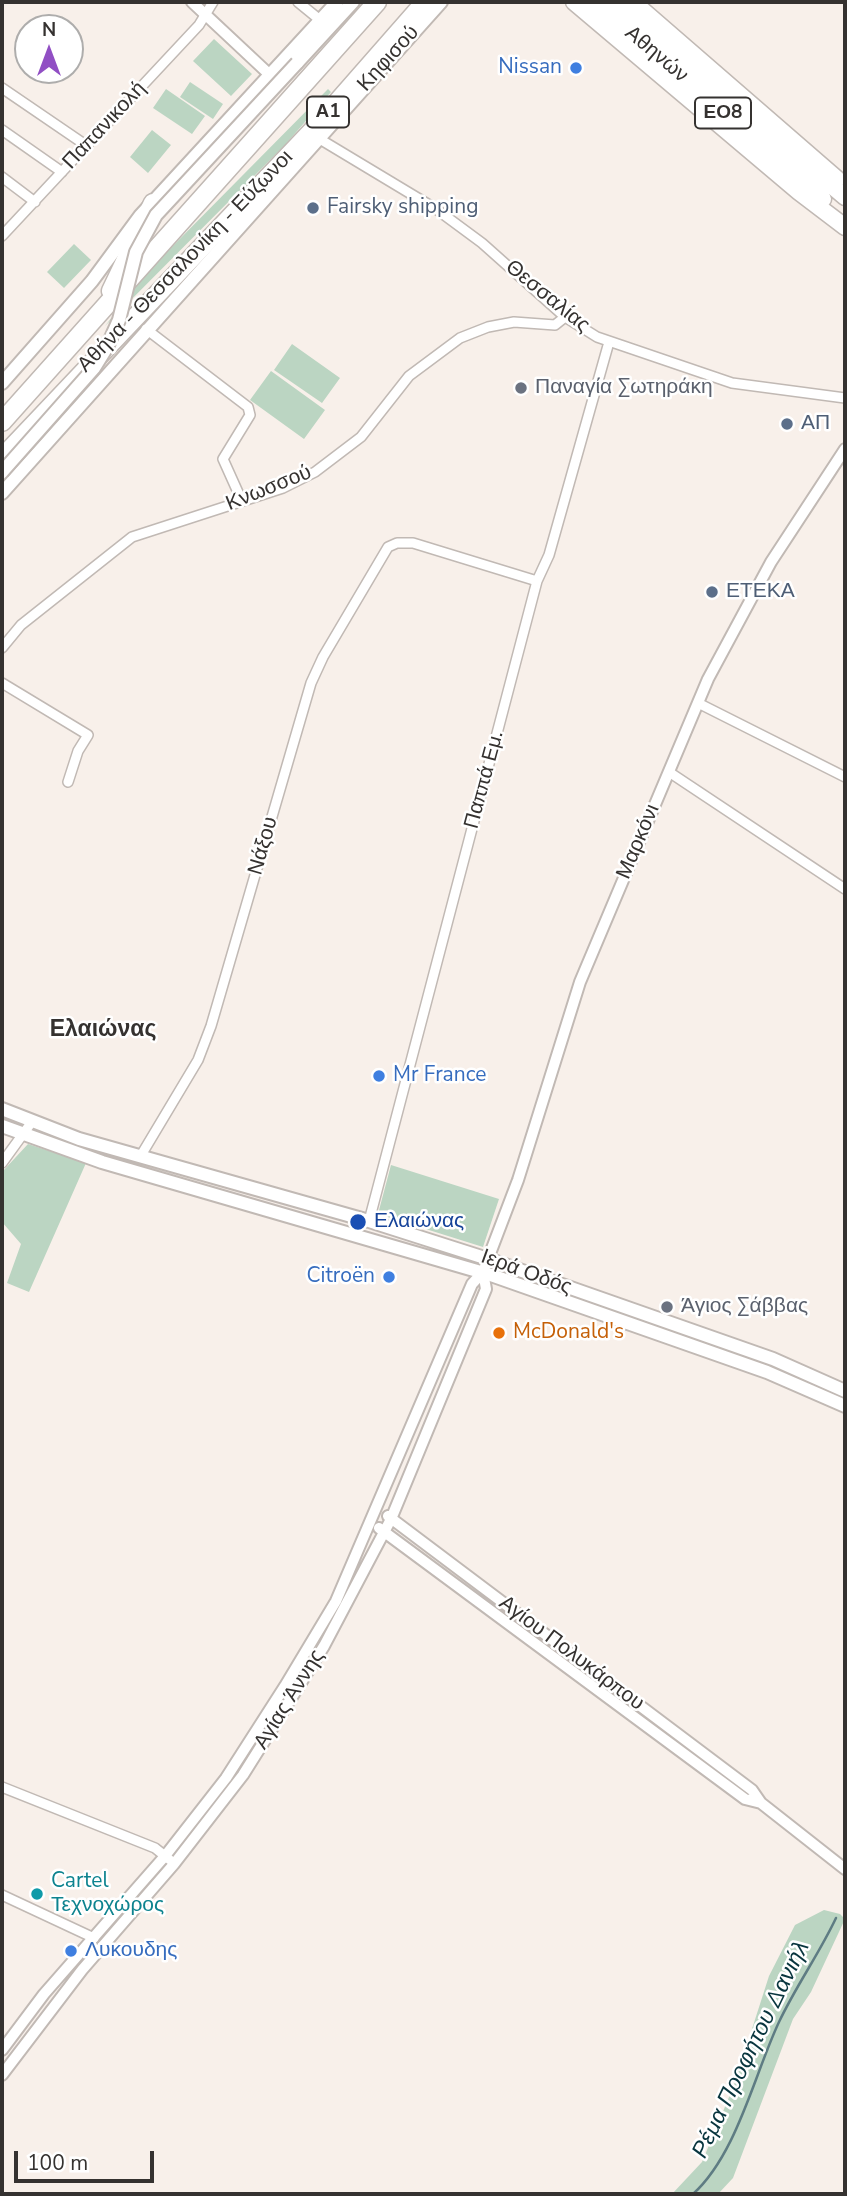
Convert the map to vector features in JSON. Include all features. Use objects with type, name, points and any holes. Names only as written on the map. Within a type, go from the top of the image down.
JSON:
[{"type":"highway","name":"Αθήνα - Θεσσαλονίκη - Εύζωνοι","points":[[2,422],[377,2]]},
{"type":"highway","name":"Αθήνα - Θεσσαλονίκη - Εύζωνοι","points":[[2,458],[140,323],[425,2]]},
{"type":"highway","points":[[574,2],[799,192],[845,227]]},
{"type":"highway","name":"Αθηνών","points":[[593,2],[645,37],[845,197]]},
{"type":"highway","name":"Αθηνών","points":[[614,2],[645,37],[845,219]]},
{"type":"highway","points":[[633,2],[823,164],[845,188]]},
{"type":"highway","points":[[95,318],[119,278],[134,237],[153,203]]},
{"type":"highway","points":[[140,323],[230,236]]},
{"type":"main road","points":[[2,383],[92,281],[123,237],[337,2]]},
{"type":"main road","points":[[2,472],[94,368],[107,347],[118,320],[136,251],[151,222],[353,2]]},
{"type":"main road","name":"Κηφισού","points":[[230,236],[441,2]]},
{"type":"main road","points":[[2,493],[140,323]]},
{"type":"main road","name":"Ιερά Οδός","points":[[2,1109],[31,1123],[140,1157],[369,1221],[488,1259],[773,1359],[845,1391]]},
{"type":"main road","name":"Ιερά Οδός","points":[[2,1126],[102,1162],[483,1272],[767,1372],[845,1406]]},
{"type":"street","points":[[192,2],[270,75]]},
{"type":"street","name":"Παπανικολή","points":[[2,236],[199,25],[213,2]]},
{"type":"street","points":[[298,2],[320,20]]},
{"type":"street","points":[[2,88],[87,146]]},
{"type":"street","points":[[2,130],[62,172]]},
{"type":"street","name":"Θεσσαλίας","points":[[318,138],[436,209],[482,243],[565,317],[608,342],[732,383],[845,398]]},
{"type":"street","points":[[2,177],[35,202]]},
{"type":"street","name":"Κνωσσού","points":[[2,648],[21,625],[132,537],[211,512],[241,499],[283,488],[315,472],[361,437],[409,376],[460,338],[514,322],[555,325],[565,317]]},
{"type":"street","points":[[140,323],[247,407],[250,415],[223,459],[241,499]]},
{"type":"street","name":"Παππά Εμ.","points":[[369,1221],[537,581],[549,555],[608,342]]},
{"type":"street","name":"Μαρκόνι","points":[[488,1259],[518,1180],[580,982],[698,703],[771,562],[845,449]]},
{"type":"street","name":"Νάξου","points":[[140,1157],[198,1060],[211,1026],[311,683],[323,657],[388,547],[397,543],[413,543],[537,581]]},
{"type":"street","points":[[2,683],[88,735],[78,751],[68,782]]},
{"type":"street","points":[[698,703],[845,777]]},
{"type":"street","points":[[669,772],[845,888]]},
{"type":"street","points":[[2,1163],[31,1123]]},
{"type":"street","name":"Αγίας Άννης","points":[[2,2050],[44,1994],[170,1860],[285,1686],[336,1601],[472,1284],[483,1272],[488,1259]]},
{"type":"street","name":"Αγίας Άννης","points":[[2,2075],[170,1860],[243,1776],[324,1646],[391,1519],[486,1289],[483,1272]]},
{"type":"street","name":"Αγίου Πολυκάρπου","points":[[378,1508],[752,1790],[761,1803],[845,1868]]},
{"type":"street","name":"Αγίου Πολυκάρπου","points":[[371,1522],[745,1799],[761,1803]]},
{"type":"street","points":[[2,1787],[155,1848],[170,1860]]},
{"type":"street","points":[[2,1895],[94,1938]]},
{"type":"green space","points":[[214,39],[252,74],[231,96],[193,61]]},
{"type":"green space","points":[[190,82],[223,104],[213,119],[180,97]]},
{"type":"green space","points":[[166,89],[205,116],[192,134],[153,108]]},
{"type":"green space","points":[[328,89],[331,92],[285,145],[105,326],[151,268]]},
{"type":"green space","points":[[152,130],[171,145],[148,173],[130,157]]},
{"type":"green space","points":[[74,244],[91,260],[64,288],[47,272]]},
{"type":"green space","points":[[292,344],[340,378],[322,403],[274,370]]},
{"type":"green space","points":[[271,371],[325,410],[304,439],[250,400]]},
{"type":"green space","points":[[28,1144],[86,1163],[29,1292],[7,1283],[21,1244],[2,1222],[2,1172]]},
{"type":"green space","points":[[391,1165],[499,1199],[483,1247],[378,1214]]},
{"type":"green space","points":[[824,1910],[840,1914],[845,1919],[811,1992],[793,2019],[733,2178],[718,2194],[672,2194],[702,2162],[734,2085],[769,1976],[795,1925]]},
{"type":"waterway","name":"Ρέμα Προφήτου Δανιήλ","points":[[693,2194],[708,2177],[733,2136],[779,2022],[836,1918]]},
{"type":"place","name":"Nissan","points":[[576,68]]},
{"type":"place","name":"Fairsky shipping","points":[[313,208]]},
{"type":"place","name":"Παναγία Σωτηράκη","points":[[521,388]]},
{"type":"place","name":"ΑΠ","points":[[787,424]]},
{"type":"place","name":"ΕΤΕΚΑ","points":[[712,592]]},
{"type":"place","name":"Mr France","points":[[379,1076]]},
{"type":"place","name":"Ελαιώνας","points":[[358,1222]]},
{"type":"place","name":"Citroën","points":[[389,1277]]},
{"type":"place","name":"Άγιος Σάββας","points":[[667,1307]]},
{"type":"place","name":"McDonald's","points":[[499,1333]]},
{"type":"place","name":"Cartel Τεχνοχώρος","points":[[37,1894]]},
{"type":"place","name":"Λυκουδης","points":[[71,1951]]},
{"type":"district","name":"Ελαιώνας","points":[[103,1030]]}]
